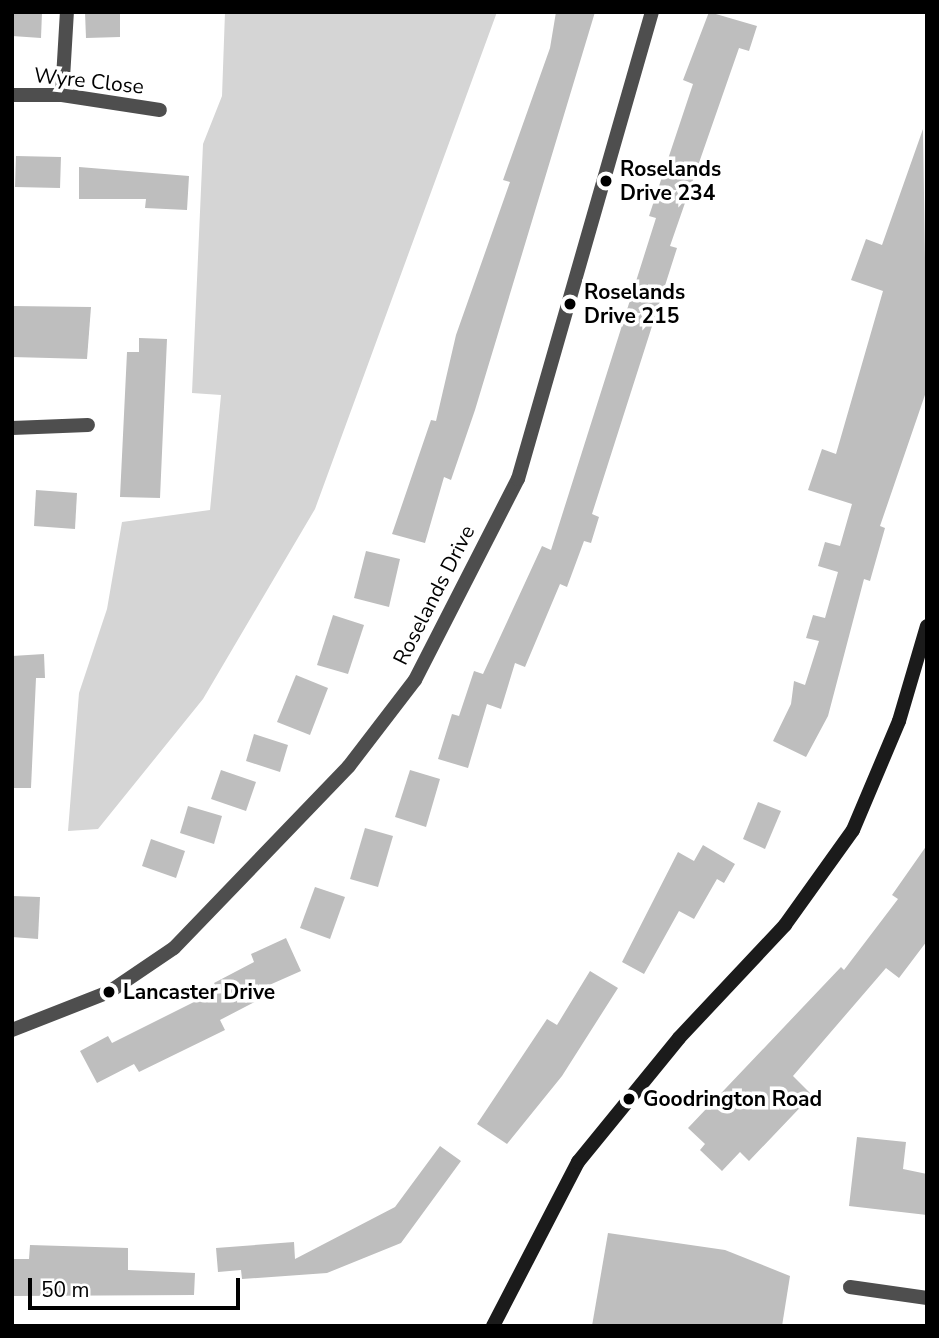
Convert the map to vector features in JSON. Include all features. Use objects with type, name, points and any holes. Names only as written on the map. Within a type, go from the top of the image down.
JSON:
[{"type":"street","points":[[62,95],[67,12]]},
{"type":"street","name":"Roselands Drive","points":[[12,1030],[109,992],[174,948],[349,766],[415,680],[518,479],[652,12]]},
{"type":"street","name":"Wyre Close","points":[[12,95],[62,95],[160,110]]},
{"type":"street","points":[[12,428],[88,425]]},
{"type":"street","points":[[493,1326],[506,1319],[578,1162],[679,1038],[785,925],[853,830],[899,721],[927,626]]},
{"type":"street","points":[[850,1287],[927,1298]]},
{"type":"shaded area","points":[[225,12],[497,12],[315,509],[203,699],[98,829],[68,831],[79,693],[107,609],[122,522],[210,510],[221,395],[192,393],[203,144],[222,96]]},
{"type":"building","points":[[12,12],[42,12],[41,38],[12,36]]},
{"type":"building","points":[[85,12],[120,12],[120,37],[86,38]]},
{"type":"building","points":[[556,12],[595,12],[475,410],[451,480],[444,477],[425,543],[392,534],[431,420],[436,421],[456,335],[510,182],[503,180],[550,48]]},
{"type":"building","points":[[709,12],[757,26],[749,51],[739,48],[670,246],[677,248],[592,514],[599,517],[591,543],[584,541],[567,587],[560,584],[525,667],[515,663],[501,709],[487,704],[468,768],[438,759],[452,714],[459,716],[474,671],[483,674],[542,546],[551,550],[656,218],[649,216],[693,84],[683,80]]},
{"type":"building","points":[[923,129],[927,389],[880,526],[885,528],[870,581],[864,579],[828,716],[806,757],[773,741],[791,704],[794,681],[805,685],[819,641],[806,638],[813,615],[825,618],[838,572],[818,566],[825,542],[840,546],[852,504],[808,490],[822,449],[836,454],[883,291],[851,280],[866,239],[882,245]]},
{"type":"building","points":[[16,156],[61,157],[60,188],[15,187]]},
{"type":"building","points":[[79,167],[189,176],[187,210],[145,208],[146,199],[79,199]]},
{"type":"building","points":[[12,306],[91,307],[87,359],[12,357]]},
{"type":"building","points":[[139,338],[167,339],[160,498],[120,497],[127,352],[139,352]]},
{"type":"building","points":[[36,490],[77,493],[75,529],[34,526]]},
{"type":"building","points":[[366,551],[400,559],[389,607],[354,598]]},
{"type":"building","points":[[333,615],[364,625],[348,674],[317,665]]},
{"type":"building","points":[[44,654],[45,678],[36,678],[31,788],[12,788],[12,656]]},
{"type":"building","points":[[296,675],[328,688],[310,735],[277,722]]},
{"type":"building","points":[[254,734],[288,745],[280,772],[246,761]]},
{"type":"building","points":[[221,770],[256,782],[246,811],[211,799]]},
{"type":"building","points":[[410,770],[440,779],[426,827],[395,817]]},
{"type":"building","points":[[758,802],[781,811],[765,849],[743,839]]},
{"type":"building","points":[[188,806],[222,816],[214,844],[180,833]]},
{"type":"building","points":[[365,828],[393,836],[378,887],[350,879]]},
{"type":"building","points":[[151,839],[185,851],[176,878],[142,866]]},
{"type":"building","points":[[703,845],[735,864],[724,883],[717,879],[694,919],[679,911],[644,974],[622,962],[678,852],[694,861]]},
{"type":"building","points":[[927,845],[927,941],[899,978],[886,968],[793,1076],[812,1095],[749,1161],[740,1152],[722,1171],[700,1150],[705,1144],[688,1128],[841,967],[844,970],[898,899],[892,895]]},
{"type":"building","points":[[315,887],[345,897],[330,939],[300,928]]},
{"type":"building","points":[[12,896],[40,897],[38,939],[12,937]]},
{"type":"building","points":[[286,938],[301,971],[258,990],[262,998],[220,1020],[225,1030],[139,1072],[134,1064],[97,1083],[80,1051],[108,1036],[112,1043],[218,990],[214,983],[254,962],[251,954]]},
{"type":"building","points":[[590,971],[618,988],[562,1076],[507,1144],[477,1124],[547,1019],[557,1025]]},
{"type":"building","points":[[857,1137],[906,1142],[903,1169],[927,1174],[927,1215],[849,1206]]},
{"type":"building","points":[[440,1146],[461,1161],[401,1243],[327,1273],[242,1279],[241,1270],[218,1272],[216,1248],[294,1242],[295,1259],[395,1207]]},
{"type":"building","points":[[608,1233],[725,1250],[790,1276],[782,1326],[592,1326]]},
{"type":"building","points":[[30,1245],[128,1248],[128,1270],[195,1273],[194,1295],[12,1296],[12,1259],[29,1259]]},
{"type":"place","name":"Roselands Drive 234","points":[[606,181]]},
{"type":"place","name":"Roselands Drive 215","points":[[570,304]]},
{"type":"place","name":"Lancaster Drive","points":[[109,992]]},
{"type":"place","name":"Goodrington Road","points":[[629,1099]]}]
